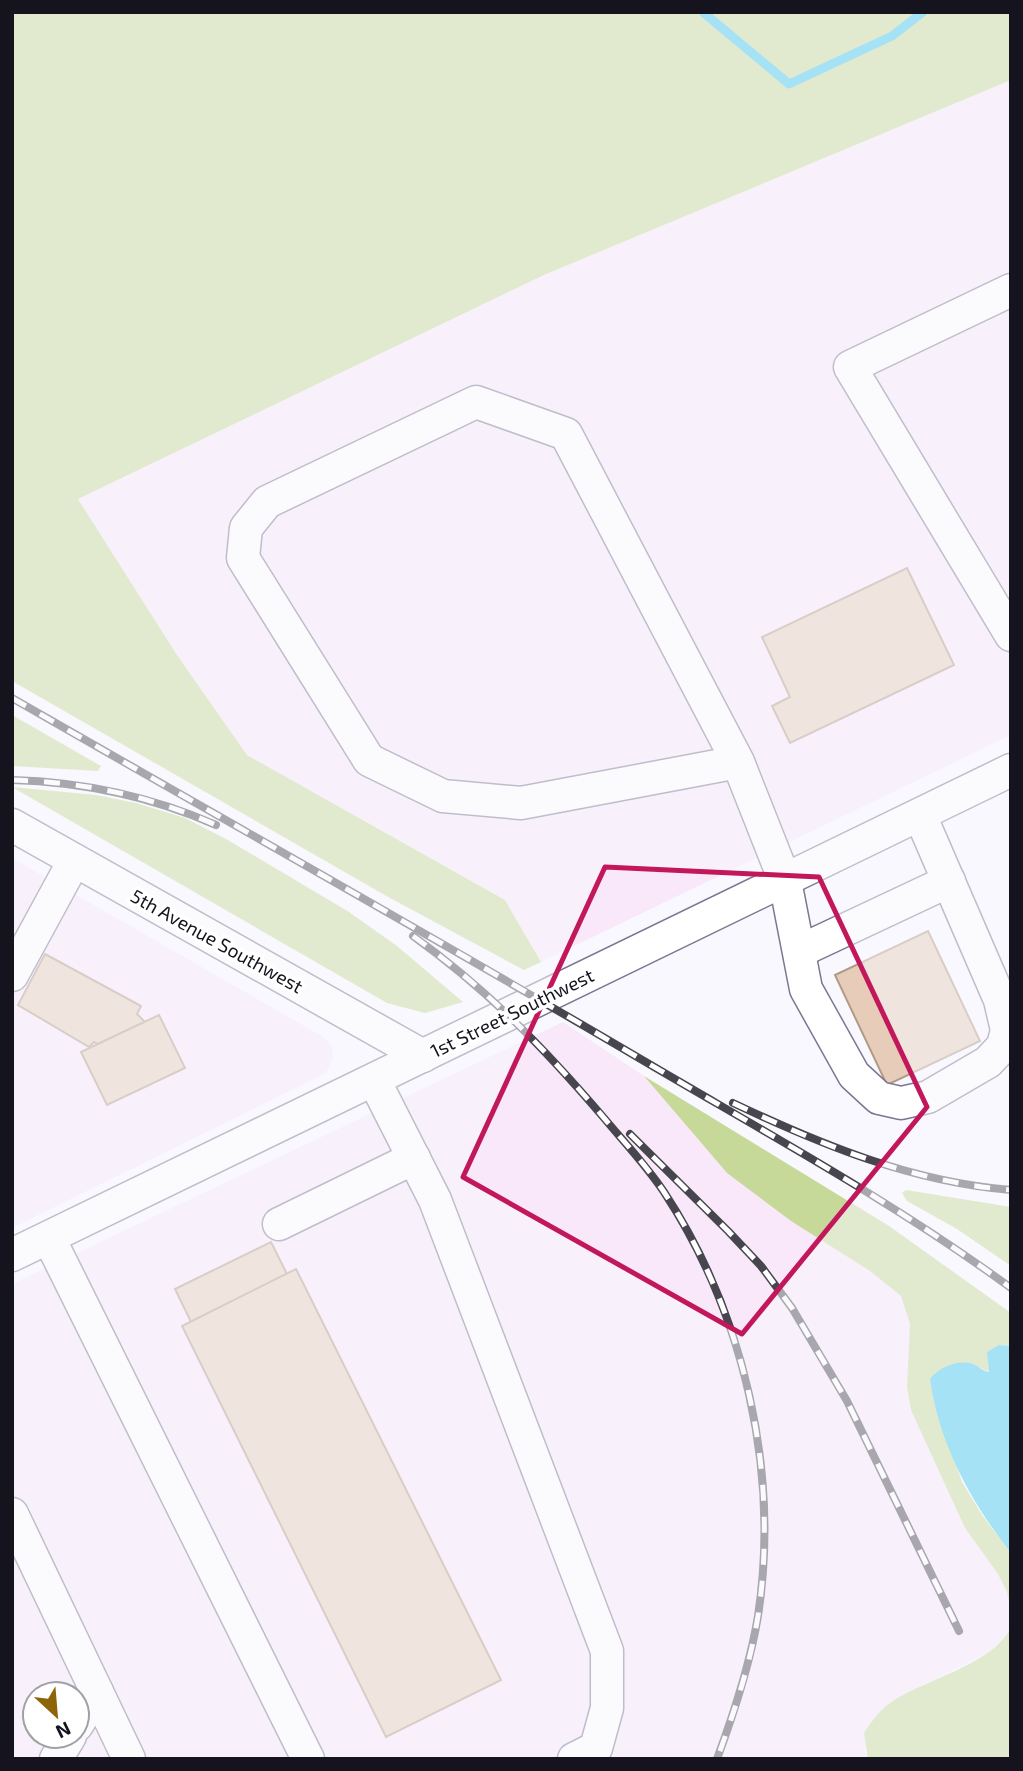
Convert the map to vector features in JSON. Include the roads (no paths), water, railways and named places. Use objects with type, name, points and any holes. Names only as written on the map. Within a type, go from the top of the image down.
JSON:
[{"type":"street","points":[[1008,300],[850,367],[1011,635]]},
{"type":"street","points":[[738,762],[521,803],[443,796],[369,760],[243,558],[246,528],[267,502],[475,402],[566,434],[738,762],[785,881],[806,989],[855,1075],[879,1098],[901,1103],[928,1097],[988,1062],[1003,1046],[1007,1030],[1000,1000],[920,815]]},
{"type":"street","name":"1st Street Southwest","points":[[12,1255],[1011,770]]},
{"type":"street","name":"5th Avenue Southwest","points":[[12,825],[423,1056]]},
{"type":"street","points":[[12,975],[74,861]]},
{"type":"street","points":[[800,951],[949,881]]},
{"type":"street","points":[[374,1080],[435,1200],[607,1651],[607,1708],[596,1748],[575,1759]]},
{"type":"street","points":[[279,1224],[414,1158]]},
{"type":"street","points":[[49,1238],[308,1759]]},
{"type":"street","points":[[12,1514],[129,1759]]},
{"type":"street","points":[[91,1702],[97,1692]]},
{"type":"water","points":[[999,1345],[1011,1346],[1011,1553],[970,1493],[959,1471],[941,1426],[930,1379],[955,1363],[973,1364],[989,1372],[987,1352]]},
{"type":"waterway","points":[[704,13],[789,84],[892,36],[923,12]]},
{"type":"railway","points":[[12,698],[784,1142],[877,1198],[1011,1288]]},
{"type":"railway","points":[[12,780],[117,792],[167,806],[216,825]]},
{"type":"railway","points":[[413,936],[466,977],[514,1021],[627,1145],[664,1192],[692,1239],[716,1289],[735,1342],[749,1395],[759,1450],[764,1506],[764,1561],[755,1634],[741,1689],[717,1759]]},
{"type":"railway","points":[[733,1103],[834,1147],[903,1170],[974,1186],[1011,1190]]},
{"type":"railway","points":[[630,1134],[761,1266],[792,1308],[847,1401],[959,1631]]}]
